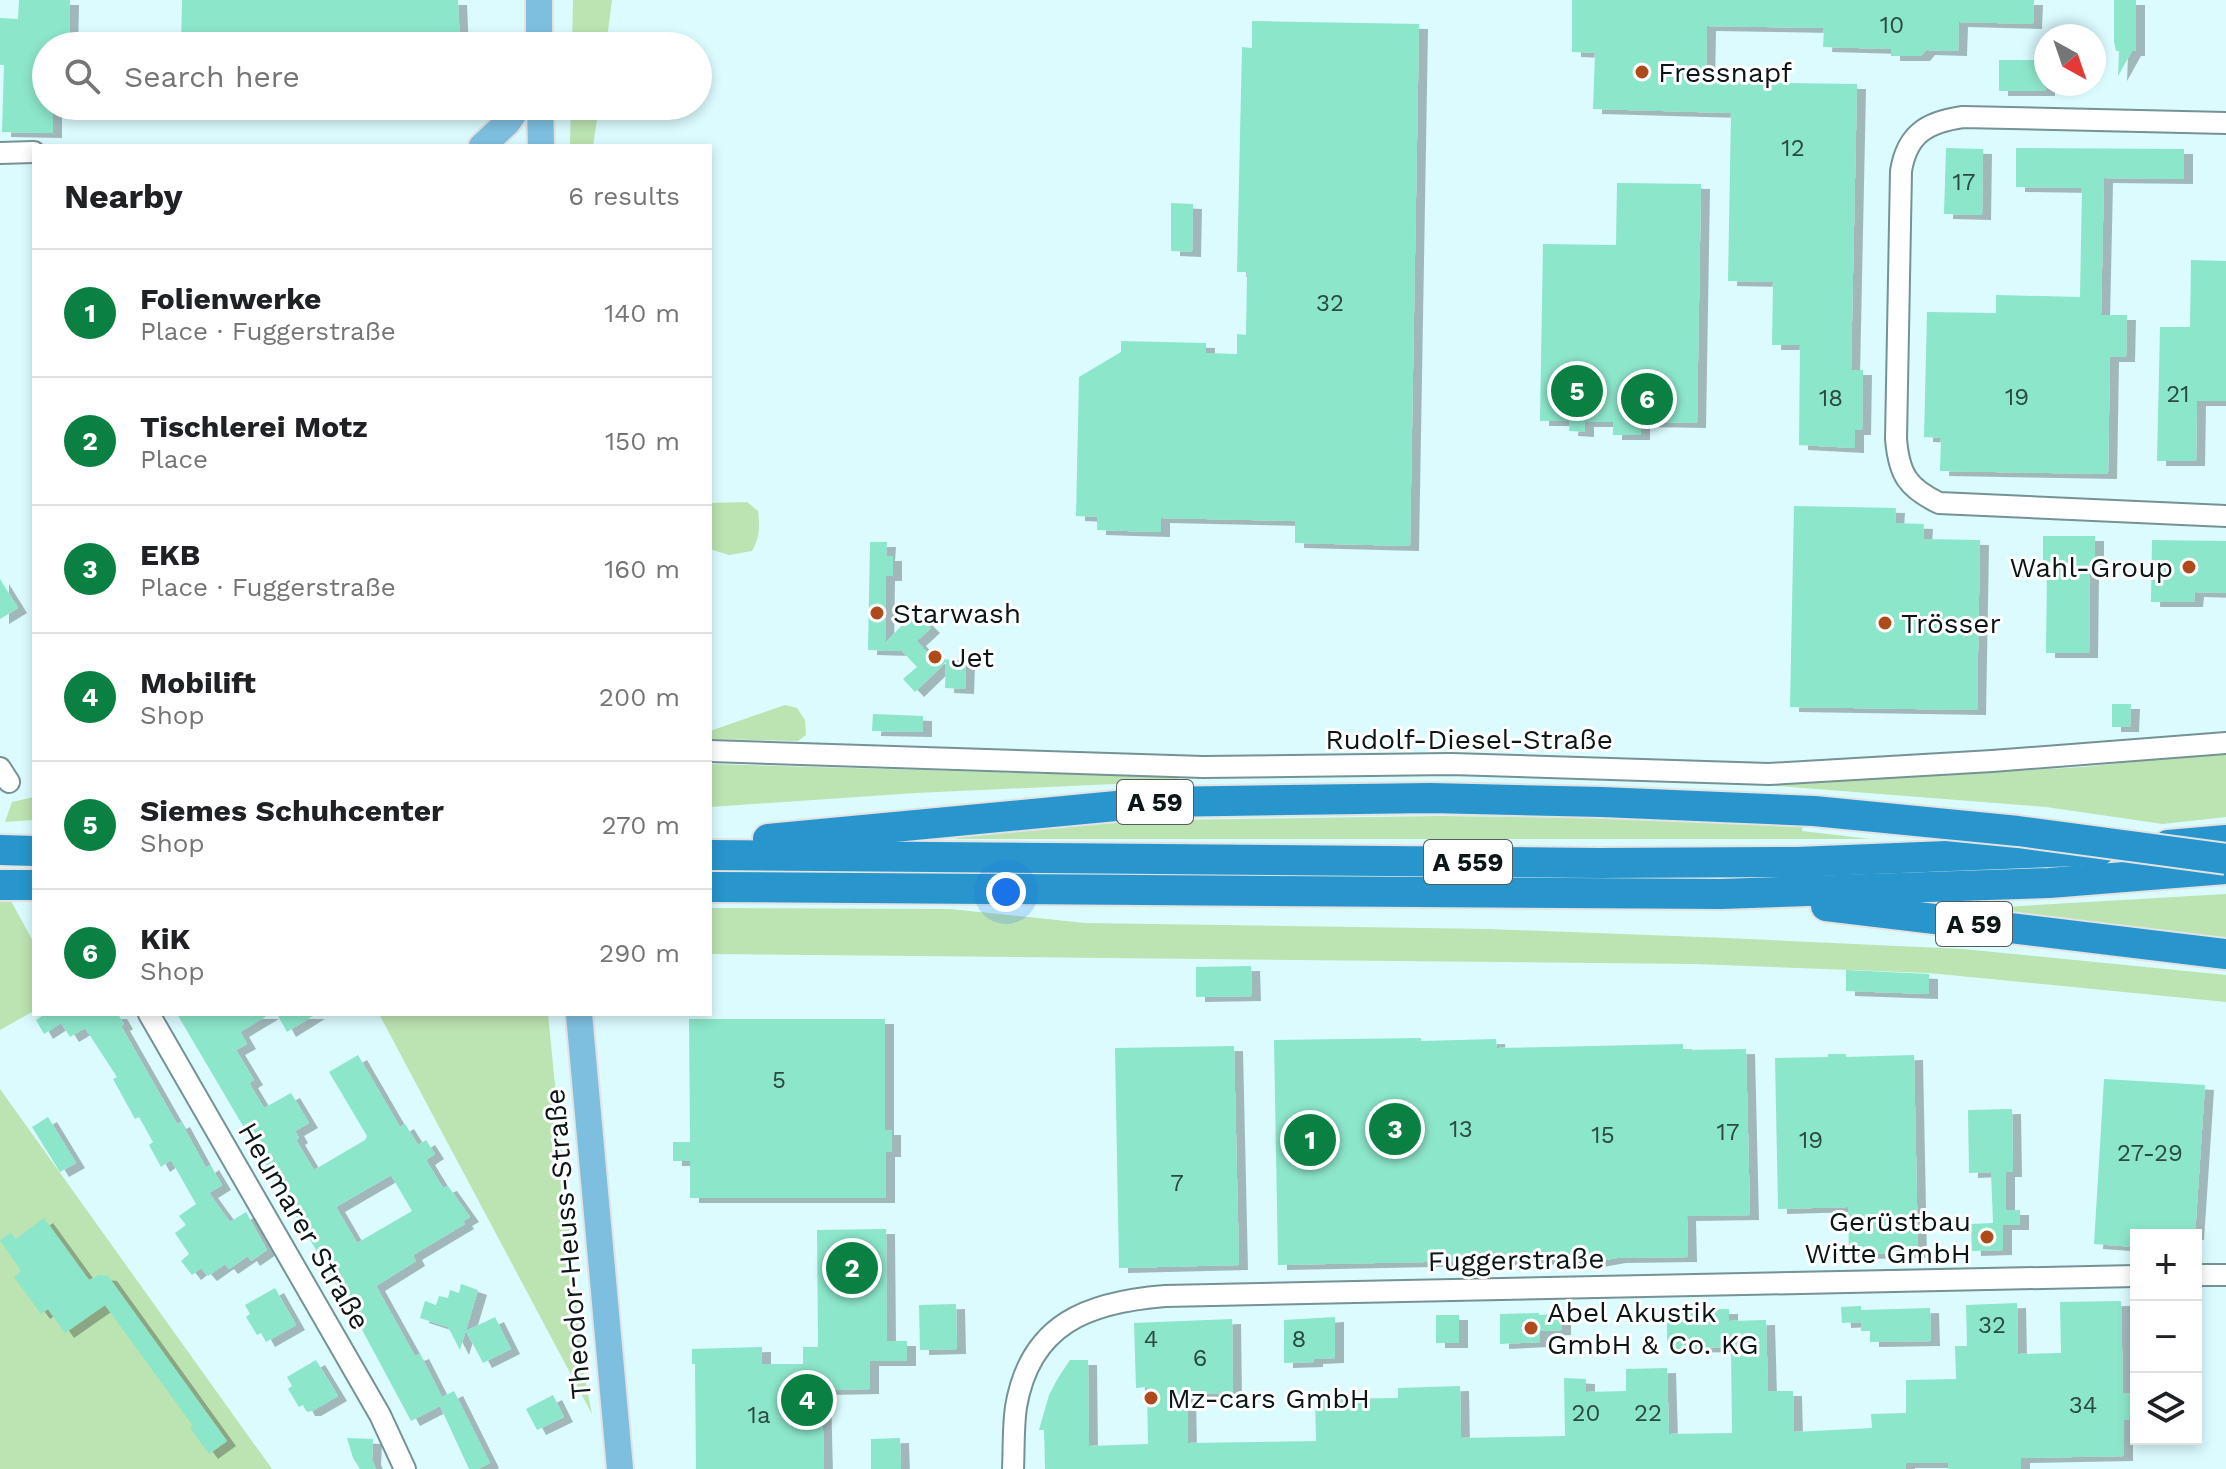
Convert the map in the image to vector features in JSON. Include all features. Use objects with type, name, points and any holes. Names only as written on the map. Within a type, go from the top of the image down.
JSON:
[{"type":"highway","name":"A 59","points":[[712,845],[1158,802],[1430,798],[1814,811],[2018,831],[2226,859]]},
{"type":"highway","name":"A 559","points":[[712,855],[1782,862],[2004,855],[2226,840]]},
{"type":"highway","points":[[0,850],[32,851]]},
{"type":"highway","points":[[1721,894],[2049,883],[2226,869]]},
{"type":"highway","points":[[0,885],[32,885]]},
{"type":"highway","name":"A 59","points":[[712,887],[1721,894],[2226,954]]},
{"type":"main road","points":[[539,0],[539,32]]},
{"type":"main road","points":[[484,144],[509,120]]},
{"type":"main road","points":[[540,120],[541,144]]},
{"type":"main road","name":"Theodor-Heuss-Straße","points":[[579,1016],[620,1469]]},
{"type":"street","points":[[2226,123],[1963,117],[1929,125],[1916,135],[1904,151],[1901,171],[1896,439],[1897,457],[1904,477],[1918,493],[1939,503],[2226,516]]},
{"type":"street","points":[[0,153],[32,152]]},
{"type":"street","name":"Rudolf-Diesel-Straße","points":[[712,751],[1203,767],[1451,764],[1769,774],[2226,743]]},
{"type":"street","name":"Heumarer Straße","points":[[150,1016],[380,1415],[405,1469]]},
{"type":"street","points":[[2202,1275],[2226,1275]]},
{"type":"street","name":"Fuggerstraße","points":[[1013,1469],[1016,1406],[1039,1350],[1069,1319],[1094,1307],[1117,1301],[1195,1295],[2130,1276]]},
{"type":"green space","points":[[573,0],[612,0],[608,32],[572,32]]},
{"type":"green space","points":[[571,120],[597,120],[593,144],[570,144]]},
{"type":"green space","points":[[747,502],[758,511],[758,536],[752,551],[729,555],[712,550],[712,503]]},
{"type":"green space","points":[[785,705],[797,708],[805,720],[806,735],[798,741],[712,739],[712,730]]},
{"type":"green space","points":[[2226,752],[2226,817],[2163,824],[2046,807],[1765,785],[1776,781],[1839,781],[2083,767]]},
{"type":"green space","points":[[712,764],[1175,775],[1180,781],[916,793],[712,807]]},
{"type":"green space","points":[[32,797],[32,820],[5,822],[12,802]]},
{"type":"green space","points":[[1441,816],[1803,824],[1802,831],[1871,839],[957,839],[958,832],[1168,820]]},
{"type":"green space","points":[[2226,894],[2226,940],[1951,910]]},
{"type":"green space","points":[[0,901],[11,901],[32,939],[32,1012],[0,1030]]},
{"type":"green space","points":[[712,908],[950,909],[1085,923],[1489,929],[1963,949],[2226,975],[2226,1002],[1929,973],[1696,964],[712,954]]},
{"type":"green space","points":[[380,1016],[548,1016],[583,1369],[592,1414]]},
{"type":"green space","points":[[0,1089],[272,1469],[0,1469]]},
{"type":"building","points":[[19,0],[70,0],[69,32],[32,32],[32,120],[53,120],[53,133],[2,132],[4,65],[0,65],[0,18],[18,19]]},
{"type":"building","points":[[182,0],[458,0],[459,32],[181,32]]},
{"type":"building","points":[[1572,0],[2034,0],[2033,24],[1959,22],[1958,51],[1926,50],[1921,56],[1891,56],[1891,49],[1823,47],[1824,28],[1707,26],[1706,82],[1857,84],[1851,370],[1863,370],[1862,430],[1855,430],[1855,448],[1799,445],[1800,345],[1772,345],[1773,282],[1728,281],[1731,113],[1593,109],[1595,53],[1572,52]]},
{"type":"building","points":[[2114,0],[2136,0],[2136,51],[2132,51],[2118,76],[2119,51],[2116,51],[2114,42]]},
{"type":"building","points":[[1252,21],[1419,24],[1410,546],[1295,543],[1295,521],[1161,518],[1161,532],[1097,530],[1097,517],[1076,516],[1079,377],[1121,352],[1121,341],[1206,343],[1206,353],[1237,354],[1237,334],[1246,335],[1247,272],[1237,272],[1242,47],[1252,48]]},
{"type":"building","points":[[1999,60],[2034,60],[2034,91],[1999,91]]},
{"type":"building","points":[[1946,148],[1983,149],[1982,215],[1944,214]]},
{"type":"building","points":[[2016,148],[2184,149],[2184,179],[2104,178],[2101,315],[2127,315],[2126,357],[2110,357],[2108,474],[1940,471],[1941,438],[1924,437],[1927,312],[1996,313],[1996,295],[2080,297],[2082,188],[2016,187]]},
{"type":"building","points":[[1617,183],[1701,184],[1697,423],[1641,422],[1641,435],[1613,435],[1613,422],[1585,422],[1585,432],[1569,431],[1570,421],[1540,421],[1543,244],[1616,245]]},
{"type":"building","points":[[1171,203],[1193,204],[1192,252],[1171,251]]},
{"type":"building","points":[[2191,260],[2226,261],[2226,401],[2197,401],[2196,461],[2157,461],[2160,327],[2190,327]]},
{"type":"building","name":"Trösser","points":[[1794,506],[1896,508],[1895,523],[1924,524],[1923,539],[1980,540],[1977,710],[1790,707]]},
{"type":"building","points":[[2043,536],[2095,536],[2095,568],[2090,568],[2089,653],[2046,653],[2047,568],[2043,567]]},
{"type":"building","name":"Wahl-Group","points":[[2152,540],[2226,541],[2226,593],[2195,592],[2194,602],[2151,602]]},
{"type":"building","points":[[870,542],[887,542],[886,556],[893,556],[893,576],[886,576],[885,643],[915,612],[931,628],[917,641],[933,659],[966,660],[965,689],[945,688],[946,662],[915,692],[903,679],[917,667],[902,651],[868,650]]},
{"type":"building","points":[[0,579],[18,608],[0,619]]},
{"type":"building","points":[[2112,704],[2131,704],[2130,727],[2112,727]]},
{"type":"building","points":[[873,714],[923,716],[923,732],[872,731]]},
{"type":"building","points":[[1251,966],[1252,996],[1196,997],[1196,967]]},
{"type":"building","points":[[1846,970],[1929,974],[1929,994],[1846,991]]},
{"type":"building","points":[[42,1016],[119,1016],[124,1024],[121,1026],[177,1124],[181,1122],[206,1168],[210,1165],[222,1185],[209,1193],[230,1222],[246,1212],[267,1250],[251,1261],[248,1256],[229,1269],[225,1264],[208,1276],[201,1268],[192,1275],[181,1261],[189,1254],[175,1233],[186,1225],[179,1216],[196,1204],[171,1160],[161,1167],[149,1145],[153,1142],[139,1117],[135,1119],[113,1079],[117,1077],[85,1028],[70,1037],[61,1023],[44,1034],[36,1020]]},
{"type":"building","points":[[178,1016],[267,1016],[240,1032],[247,1044],[236,1050],[254,1080],[249,1083],[264,1108],[291,1093],[309,1123],[295,1131],[299,1138],[296,1140],[314,1170],[367,1136],[329,1072],[358,1055],[400,1127],[405,1124],[418,1145],[426,1140],[435,1154],[426,1160],[443,1188],[448,1186],[470,1217],[463,1221],[465,1224],[413,1255],[416,1261],[376,1286],[415,1356],[420,1354],[442,1397],[454,1391],[490,1463],[478,1469],[469,1469],[440,1406],[411,1421],[352,1311]],"holes":[[[391,1175],[412,1211],[357,1243],[336,1207]]]},
{"type":"building","points":[[278,1016],[313,1016],[287,1032]]},
{"type":"building","points":[[689,1019],[885,1019],[885,1130],[892,1130],[892,1152],[886,1152],[886,1198],[690,1198],[690,1161],[673,1161],[673,1142],[690,1142]]},
{"type":"building","points":[[1421,1038],[1421,1041],[1496,1039],[1497,1048],[1683,1044],[1683,1050],[1746,1049],[1750,1215],[1687,1216],[1688,1257],[1617,1258],[1594,1262],[1574,1259],[1278,1265],[1274,1040]]},
{"type":"building","points":[[1234,1046],[1239,1265],[1119,1268],[1115,1048]]},
{"type":"building","points":[[1828,1054],[1846,1054],[1846,1057],[1914,1055],[1918,1253],[1849,1254],[1848,1207],[1778,1209],[1775,1058],[1828,1057]]},
{"type":"building","points":[[2104,1079],[2205,1085],[2195,1229],[2130,1229],[2130,1247],[2094,1244]]},
{"type":"building","points":[[2012,1109],[2013,1172],[2006,1172],[2006,1210],[2020,1210],[2020,1225],[2003,1225],[2003,1250],[1972,1251],[1971,1224],[1993,1223],[1991,1172],[1969,1173],[1968,1110]]},
{"type":"building","points":[[48,1117],[76,1163],[60,1172],[32,1127]]},
{"type":"building","points":[[44,1218],[89,1280],[99,1275],[108,1276],[227,1441],[209,1454],[190,1428],[193,1426],[105,1305],[65,1333],[48,1309],[41,1314],[14,1277],[21,1271],[0,1240],[11,1233],[16,1239]]},
{"type":"building","points":[[886,1229],[887,1341],[907,1341],[907,1361],[870,1361],[870,1389],[822,1390],[824,1469],[696,1469],[695,1364],[692,1364],[692,1349],[762,1347],[762,1364],[803,1364],[803,1347],[818,1347],[817,1230]]},
{"type":"building","points":[[461,1284],[478,1290],[460,1350],[448,1327],[420,1318],[425,1301],[436,1305],[439,1296],[448,1298],[450,1290],[459,1293]]},
{"type":"building","points":[[275,1288],[296,1325],[266,1342],[261,1333],[257,1335],[246,1317],[250,1314],[245,1305]]},
{"type":"building","points":[[2121,1301],[2123,1394],[2130,1393],[2130,1420],[2124,1420],[2124,1456],[2021,1458],[2021,1469],[1948,1469],[1948,1463],[1906,1463],[1906,1469],[1045,1469],[1044,1430],[1039,1430],[1049,1395],[1070,1360],[1088,1360],[1089,1446],[1148,1444],[1147,1387],[1136,1388],[1134,1323],[1232,1319],[1233,1393],[1187,1394],[1188,1443],[1316,1441],[1315,1399],[1398,1398],[1398,1388],[1460,1386],[1461,1438],[1565,1436],[1564,1378],[1586,1379],[1586,1392],[1626,1391],[1626,1369],[1667,1368],[1669,1434],[1732,1433],[1731,1347],[1667,1348],[1667,1310],[1729,1309],[1729,1321],[1766,1320],[1768,1391],[1793,1391],[1794,1432],[1872,1428],[1871,1414],[1906,1413],[1906,1380],[1956,1379],[1955,1346],[1967,1346],[1966,1305],[2017,1303],[2018,1354],[2061,1353],[2060,1302]]},
{"type":"building","points":[[956,1304],[957,1349],[920,1350],[919,1305]]},
{"type":"building","points":[[1861,1306],[1861,1310],[1930,1308],[1931,1341],[1870,1342],[1870,1331],[1861,1331],[1861,1322],[1842,1323],[1841,1307]]},
{"type":"building","points":[[1500,1314],[1562,1314],[1562,1330],[1540,1331],[1540,1342],[1500,1344]]},
{"type":"building","points":[[1436,1315],[1459,1315],[1459,1343],[1436,1343]]},
{"type":"building","points":[[495,1317],[511,1349],[483,1363],[466,1331]]},
{"type":"building","points":[[1335,1317],[1335,1358],[1284,1363],[1284,1320]]},
{"type":"building","points":[[316,1360],[338,1396],[312,1411],[306,1411],[303,1405],[299,1407],[288,1389],[292,1386],[287,1377]]},
{"type":"building","points":[[553,1395],[564,1417],[537,1430],[526,1409]]},
{"type":"building","points":[[347,1438],[373,1439],[372,1460],[376,1469],[360,1469]]},
{"type":"building","points":[[900,1438],[901,1469],[871,1469],[871,1439]]},
{"type":"place","name":"Fressnapf","points":[[1642,72]]},
{"type":"place","name":"Siemes Schuhcenter","points":[[1577,391]]},
{"type":"place","name":"KiK","points":[[1647,399]]},
{"type":"place","name":"Wahl-Group","points":[[2189,567]]},
{"type":"place","name":"Starwash","points":[[877,613]]},
{"type":"place","name":"Trösser","points":[[1885,623]]},
{"type":"place","name":"Jet","points":[[935,657]]},
{"type":"place","name":"EKB","points":[[1395,1129]]},
{"type":"place","name":"Folienwerke","points":[[1310,1140]]},
{"type":"place","name":"Gerüstbau Witte GmbH","points":[[1987,1237]]},
{"type":"place","name":"Tischlerei Motz","points":[[852,1268]]},
{"type":"place","name":"Abel Akustik GmbH & Co. KG","points":[[1531,1328]]},
{"type":"place","name":"Mz-cars GmbH","points":[[1151,1398]]},
{"type":"place","name":"Mobilift","points":[[807,1400]]}]
